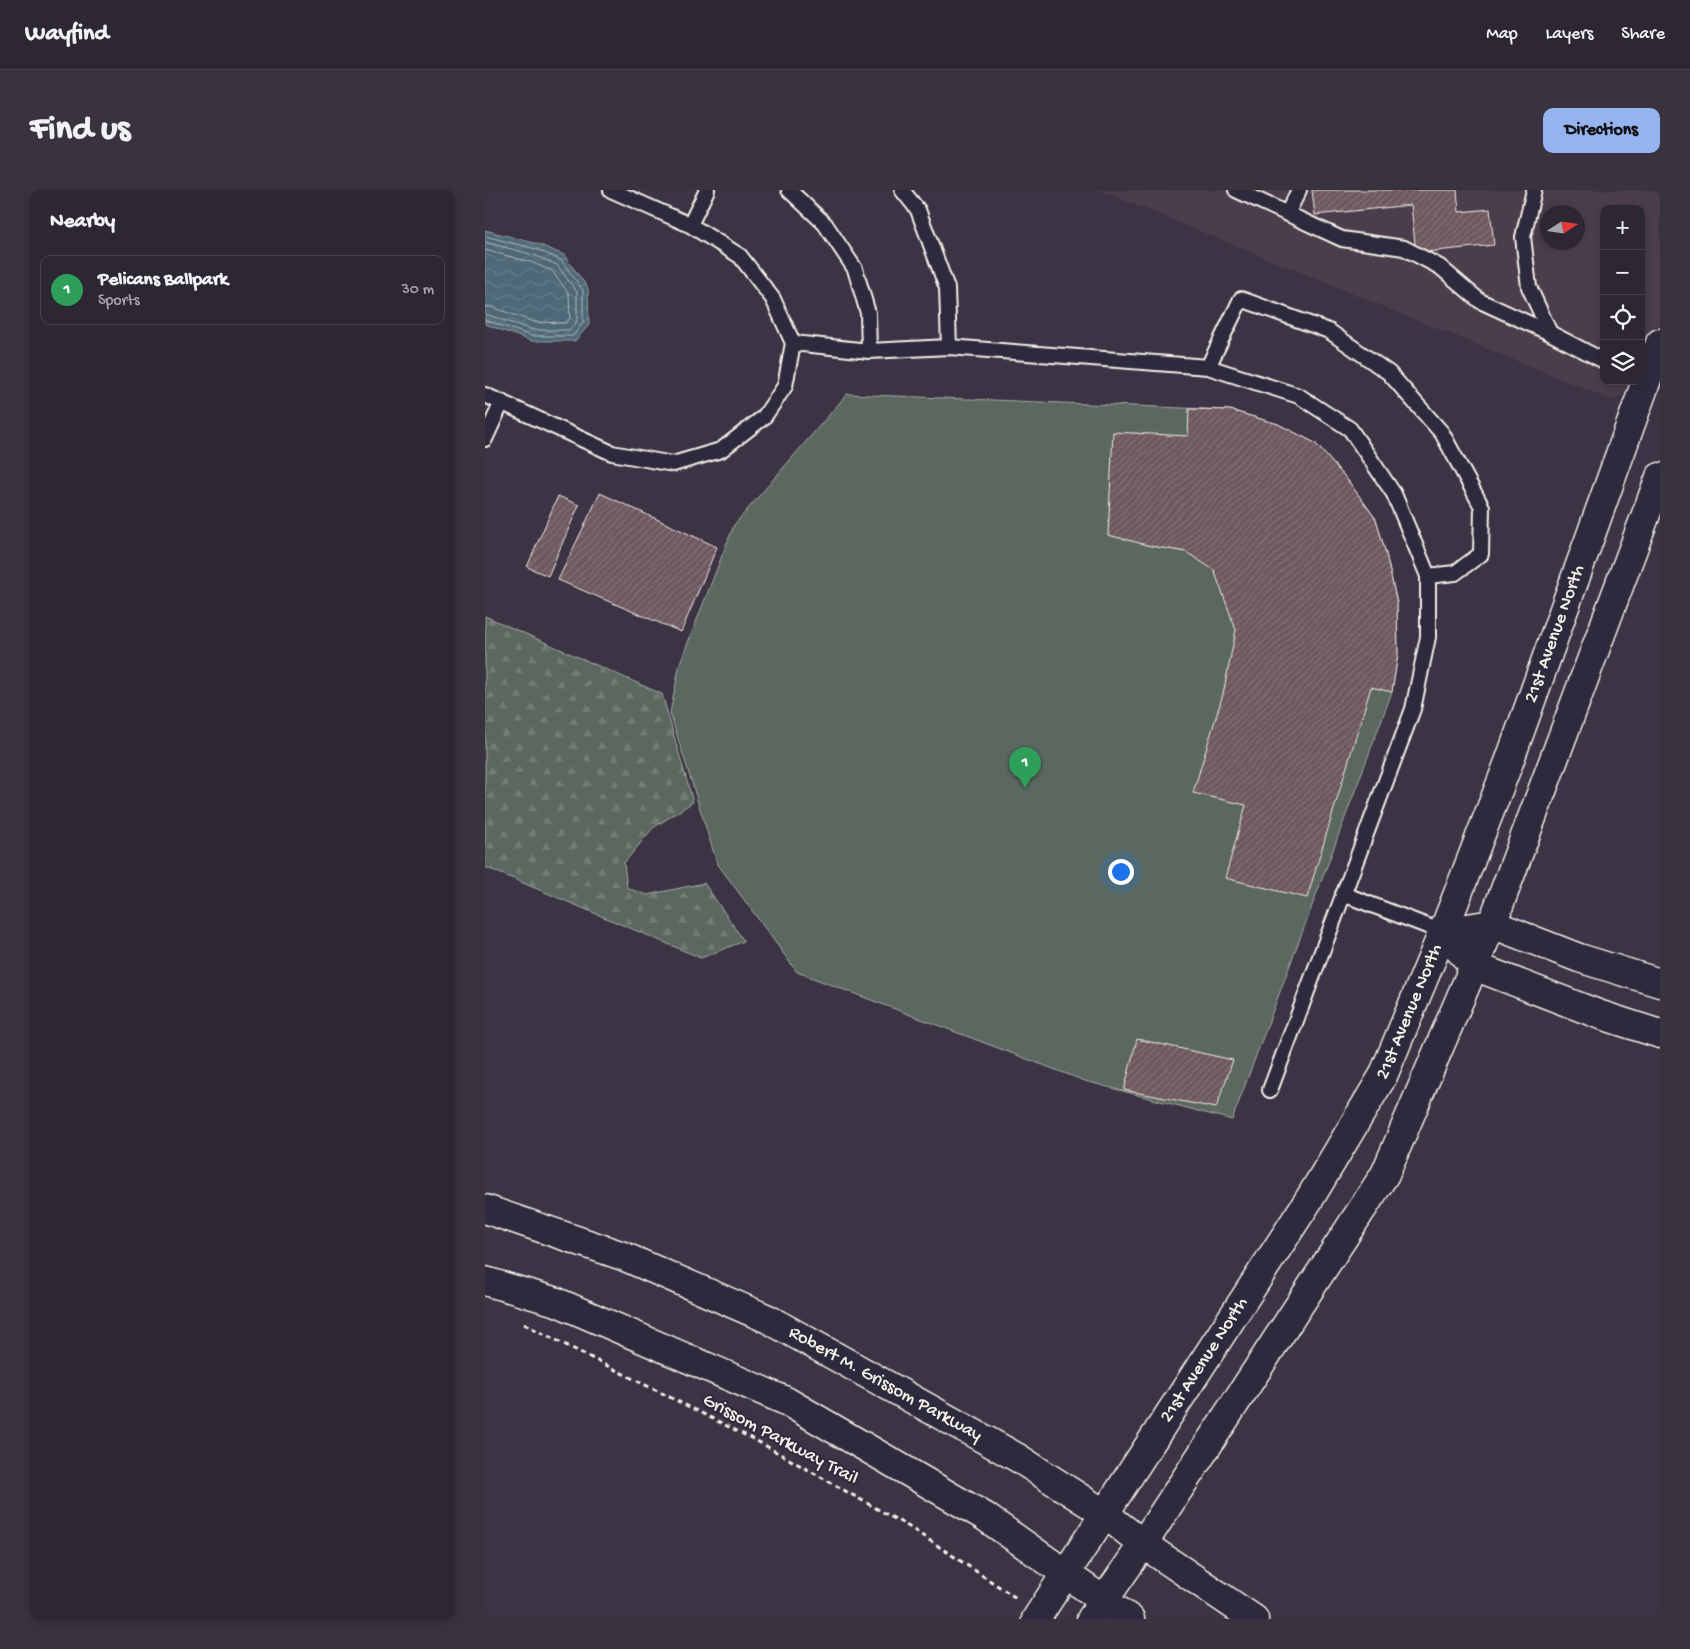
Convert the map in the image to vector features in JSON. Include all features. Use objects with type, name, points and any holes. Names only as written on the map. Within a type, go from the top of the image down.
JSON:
[{"type":"main road","name":"21st Avenue North","points":[[1038,1616],[1310,1198],[1383,1076],[1443,932],[1532,703],[1649,384],[1660,343]]},
{"type":"main road","points":[[1097,1610],[1143,1544],[1385,1174],[1493,924],[1660,476]]},
{"type":"main road","points":[[1443,932],[1493,924],[1579,958],[1660,983]]},
{"type":"main road","points":[[1443,932],[1475,966],[1598,1014],[1660,1034]]},
{"type":"main road","name":"Robert M. Grissom Parkway","points":[[485,1209],[623,1256],[769,1319],[1010,1453],[1105,1514],[1143,1544],[1254,1619]]},
{"type":"main road","points":[[485,1280],[557,1302],[786,1401],[984,1516],[1066,1575],[1097,1610],[1130,1619]]},
{"type":"lane","points":[[485,395],[612,453],[673,464],[721,450],[764,417],[785,386],[793,343],[773,300],[740,256],[690,226],[611,190]]},
{"type":"lane","points":[[690,226],[707,190]]},
{"type":"lane","points":[[789,190],[825,224],[855,269],[868,314],[869,351]]},
{"type":"lane","points":[[902,190],[918,210],[947,288],[949,347]]},
{"type":"lane","points":[[1236,190],[1342,238],[1404,248],[1440,267],[1480,301],[1550,333],[1600,359]]},
{"type":"lane","points":[[1287,214],[1299,190]]},
{"type":"lane","points":[[1534,190],[1523,237],[1529,287],[1550,333]]},
{"type":"lane","points":[[1208,367],[1241,299],[1329,331],[1389,373],[1442,433],[1482,507],[1481,554],[1455,574],[1428,576]]},
{"type":"lane","points":[[793,343],[869,351],[949,347],[1208,367],[1299,396],[1350,429],[1394,494],[1428,576],[1428,637],[1413,709],[1270,1090]]},
{"type":"lane","points":[[485,439],[502,402]]},
{"type":"lane","points":[[1343,894],[1443,932]]},
{"type":"path","name":"Grissom Parkway Trail","points":[[521,1322],[757,1441],[911,1528],[1038,1616]]},
{"type":"shaded area","points":[[1099,190],[1660,190],[1660,343],[1645,383],[1645,205],[1600,205],[1600,385],[1641,385],[1612,400]]},
{"type":"green space","points":[[847,394],[1230,410],[1278,424],[1315,443],[1346,478],[1376,519],[1397,603],[1398,654],[1392,692],[1232,1120],[1085,1081],[797,972],[717,863],[670,713],[680,663],[734,525]]},
{"type":"green space","points":[[485,616],[662,694],[693,802],[653,828],[624,863],[627,888],[647,895],[704,883],[744,941],[701,958],[485,867]]},
{"type":"water","points":[[485,230],[538,244],[564,255],[588,288],[589,325],[575,341],[531,341],[485,324]]},
{"type":"building","points":[[1312,190],[1457,190],[1459,212],[1490,209],[1494,245],[1416,253],[1411,205],[1315,215]]},
{"type":"building","points":[[1189,409],[1230,410],[1278,424],[1315,443],[1346,478],[1376,519],[1386,554],[1397,603],[1398,654],[1392,692],[1371,687],[1307,898],[1225,878],[1246,805],[1193,793],[1223,694],[1236,630],[1214,570],[1186,552],[1151,546],[1108,535],[1113,432],[1188,436]]},
{"type":"building","points":[[600,493],[717,547],[681,632],[558,580]]},
{"type":"building","points":[[558,496],[579,505],[548,576],[527,567]]},
{"type":"building","points":[[1137,1039],[1233,1060],[1216,1108],[1124,1090]]},
{"type":"place","name":"Pelicans Ballpark","points":[[1025,788]]}]
